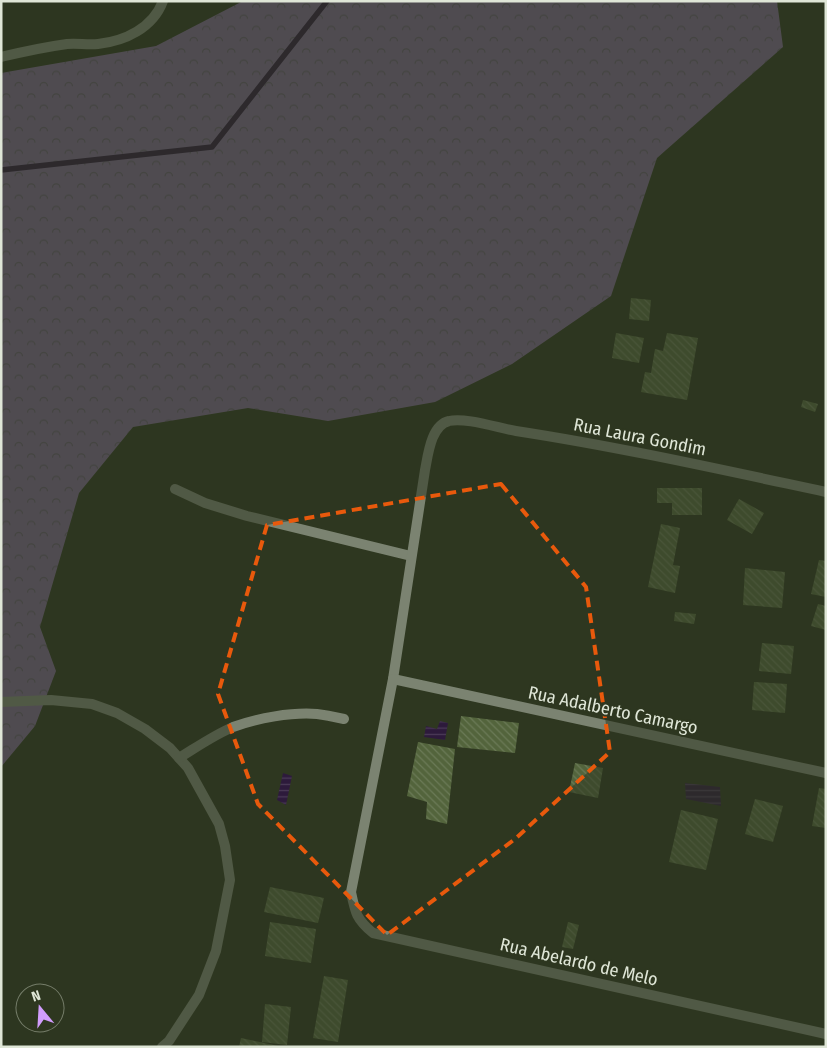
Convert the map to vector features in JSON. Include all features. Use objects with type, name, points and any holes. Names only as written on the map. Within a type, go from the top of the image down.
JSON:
[{"type":"street","points":[[1,57],[66,44],[99,44],[123,39],[151,21],[163,1]]},
{"type":"street","name":"Rua Laura Gondim","points":[[411,556],[430,448],[440,425],[447,421],[464,420],[498,428],[572,440],[826,492]]},
{"type":"street","points":[[175,489],[205,503],[247,516],[411,556],[393,679]]},
{"type":"street","name":"Rua Adalberto Camargo","points":[[393,679],[826,773]]},
{"type":"street","name":"Rua Abelardo de Melo","points":[[393,679],[351,892],[354,908],[361,923],[374,932],[826,1034]]},
{"type":"street","points":[[1,702],[51,700],[92,704],[117,713],[145,729],[180,758],[188,768],[219,824],[225,846],[230,880],[216,951],[199,995],[169,1040],[162,1047]]},
{"type":"street","points":[[180,758],[235,726],[255,721],[289,714],[318,714],[344,719]]},
{"type":"highlighted area","points":[[501,484],[586,587],[610,752],[515,839],[387,935],[258,804],[218,694],[267,525]]},
{"type":"green space","points":[[243,1],[777,1],[783,47],[657,158],[611,296],[512,364],[435,402],[328,421],[248,408],[133,427],[79,493],[40,627],[56,671],[35,726],[1,767],[1,73],[156,46]]},
{"type":"shaded area","points":[[440,721],[448,723],[445,740],[424,737],[426,726],[437,729]]},
{"type":"shaded area","points":[[283,773],[292,776],[286,805],[277,800]]},
{"type":"shaded area","points":[[685,783],[720,787],[721,806],[686,799]]},
{"type":"building","points":[[631,298],[651,300],[649,321],[629,319]]},
{"type":"building","points":[[616,333],[644,338],[639,363],[612,358]]},
{"type":"building","points":[[667,333],[698,338],[687,400],[641,392],[645,372],[651,373],[655,349],[663,351]]},
{"type":"building","points":[[803,400],[818,404],[815,412],[801,407]]},
{"type":"building","points":[[657,488],[702,488],[702,515],[672,515],[672,503],[657,503]]},
{"type":"building","points":[[739,499],[764,513],[752,534],[727,520]]},
{"type":"building","points":[[661,524],[680,528],[673,565],[680,566],[675,593],[648,587]]},
{"type":"building","points":[[819,560],[826,561],[826,597],[811,594]]},
{"type":"building","points":[[745,568],[785,572],[782,608],[743,605]]},
{"type":"building","points":[[818,604],[826,606],[826,630],[811,626]]},
{"type":"building","points":[[675,612],[696,614],[694,624],[674,621]]},
{"type":"building","points":[[762,643],[794,646],[791,674],[759,671]]},
{"type":"building","points":[[754,682],[787,684],[785,713],[752,710]]},
{"type":"building","points":[[461,716],[519,723],[515,753],[457,747]]},
{"type":"building","points":[[418,742],[455,749],[447,824],[426,819],[427,802],[407,796]]},
{"type":"building","points":[[575,763],[603,768],[598,798],[569,792]]},
{"type":"building","points":[[819,788],[826,789],[826,828],[812,826]]},
{"type":"building","points":[[755,799],[783,806],[773,842],[745,834]]},
{"type":"building","points":[[681,810],[718,819],[706,870],[669,862]]},
{"type":"building","points":[[270,887],[324,898],[318,923],[264,912]]},
{"type":"building","points":[[270,922],[316,929],[311,963],[265,956]]},
{"type":"building","points":[[568,922],[579,925],[573,949],[562,947]]},
{"type":"building","points":[[324,976],[348,980],[338,1042],[313,1038]]},
{"type":"building","points":[[265,1004],[291,1007],[287,1045],[262,1042]]},
{"type":"building","points":[[241,1038],[278,1046],[278,1047],[239,1047]]},
{"type":"waterway","points":[[1,170],[212,147],[327,1]]}]
